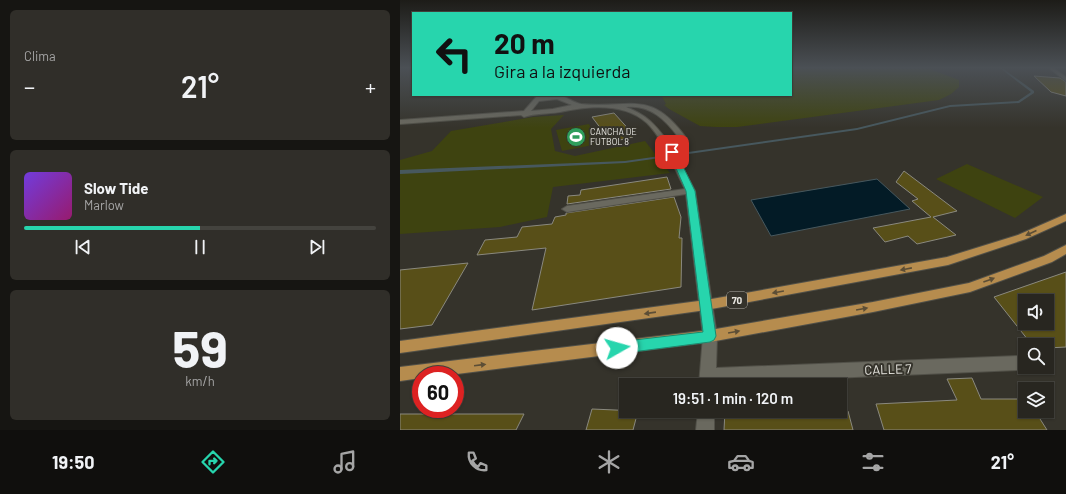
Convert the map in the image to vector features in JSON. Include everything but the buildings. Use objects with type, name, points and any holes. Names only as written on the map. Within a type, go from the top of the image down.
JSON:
[{"type":"main road","name":"70","points":[[400,347],[706,305],[948,262],[1022,237],[1066,217]]},
{"type":"main road","points":[[400,374],[710,336],[874,307],[970,287],[1048,259],[1066,249]]},
{"type":"street","points":[[527,113],[539,97],[558,96],[578,106]]},
{"type":"street","points":[[400,122],[553,111],[578,106],[639,105],[658,112],[674,126],[683,139],[673,154]]},
{"type":"street","points":[[616,106],[635,113],[649,122],[673,154],[690,191],[710,336],[708,378]]},
{"type":"street","points":[[567,209],[690,191]]},
{"type":"street","name":"CALLE 7","points":[[745,378],[1018,363]]},
{"type":"street","points":[[705,430],[706,418]]},
{"type":"green space","points":[[792,88],[958,88],[951,94],[939,100],[737,127],[700,126],[669,109],[664,105],[666,104],[662,96],[792,96]]},
{"type":"green space","points":[[564,115],[551,129],[555,151],[575,156],[645,141],[670,173],[553,187],[547,217],[500,227],[400,234],[400,160],[432,151],[451,131],[533,117]]},
{"type":"green space","name":"CANCHA DE FUTBOL 8","points":[[589,124],[598,144],[562,151],[556,130]]},
{"type":"green space","points":[[967,164],[1043,197],[1015,218],[936,179]]},
{"type":"water","points":[[877,179],[910,209],[771,236],[751,200]]},
{"type":"waterway","points":[[400,172],[625,162],[857,129],[950,106],[1019,102],[1033,92],[1028,88]]},
{"type":"place","name":"CANCHA DE FUTBOL 8","points":[[576,137]]},
{"type":"route","points":[[617,348],[710,336],[690,191],[672,152]]}]
